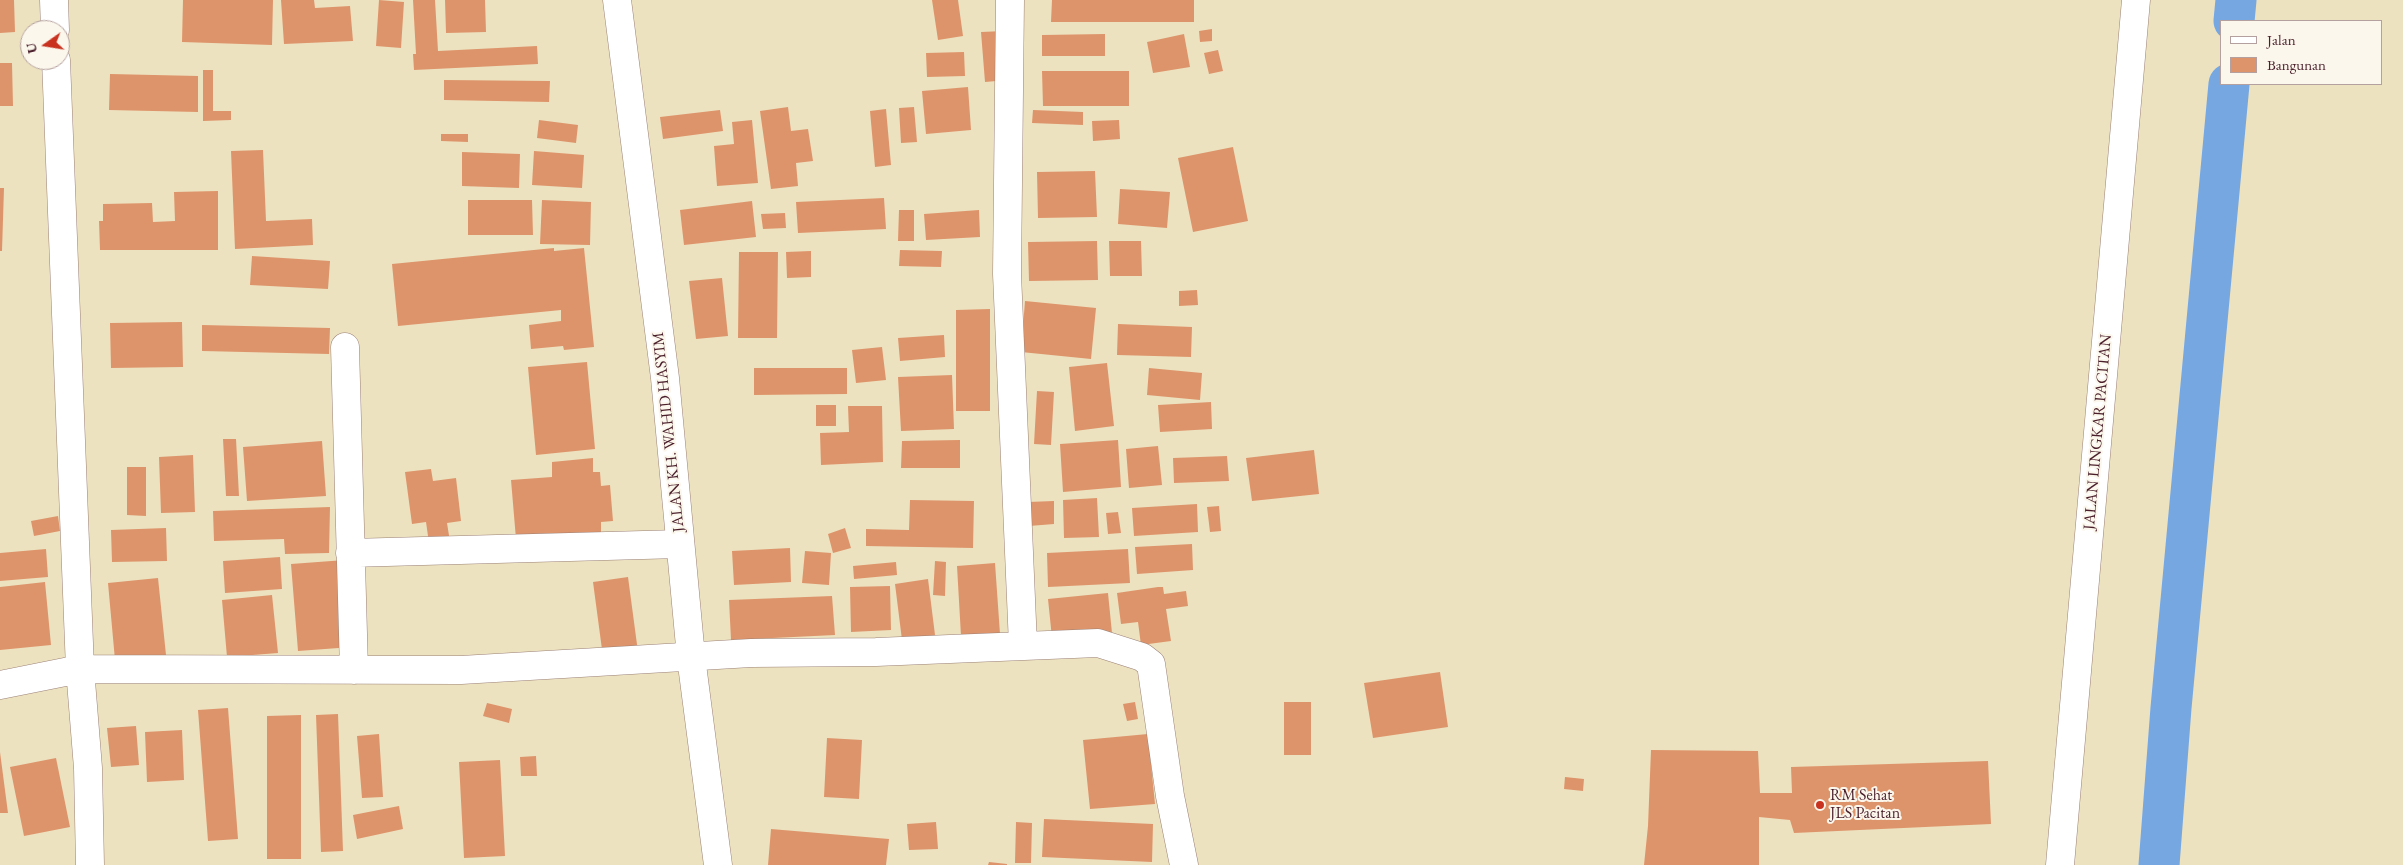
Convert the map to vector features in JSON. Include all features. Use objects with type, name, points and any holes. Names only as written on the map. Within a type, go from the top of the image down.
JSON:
[{"type":"main road","points":[[54,0],[55,20]]},
{"type":"main road","name":"JALAN KH. WAHID HASYIM","points":[[617,0],[665,378],[691,657],[718,865]]},
{"type":"main road","points":[[1010,0],[1007,274],[1023,645]]},
{"type":"main road","name":"JALAN LINGKAR PACITAN","points":[[2060,865],[2136,0]]},
{"type":"main road","points":[[56,70],[80,669],[88,768],[90,865]]},
{"type":"main road","points":[[346,347],[354,670]]},
{"type":"main road","points":[[350,553],[680,544]]},
{"type":"main road","points":[[0,684],[80,669],[462,670],[751,653],[876,652],[1098,643],[1142,657],[1151,664],[1170,796],[1184,865]]},
{"type":"building","points":[[0,0],[14,0],[15,32],[0,33]]},
{"type":"building","points":[[183,0],[273,0],[272,45],[182,42]]},
{"type":"building","points":[[281,0],[314,0],[315,8],[350,6],[353,41],[284,44]]},
{"type":"building","points":[[379,0],[404,2],[401,48],[376,46]]},
{"type":"building","points":[[413,0],[435,0],[438,51],[537,46],[538,64],[414,70],[413,54],[416,54]]},
{"type":"building","points":[[445,0],[485,0],[486,32],[446,33]]},
{"type":"building","points":[[932,0],[958,0],[963,36],[938,40]]},
{"type":"building","points":[[1052,0],[1194,0],[1194,22],[1051,22]]},
{"type":"building","points":[[1212,29],[1212,41],[1200,42],[1199,31]]},
{"type":"building","points":[[1004,31],[1008,80],[985,82],[981,32]]},
{"type":"building","points":[[1105,34],[1105,56],[1042,56],[1042,35]]},
{"type":"building","points":[[1184,34],[1190,67],[1153,73],[1147,42]]},
{"type":"building","points":[[1218,50],[1223,71],[1209,74],[1204,53]]},
{"type":"building","points":[[964,52],[965,76],[927,77],[926,53]]},
{"type":"building","points":[[0,63],[12,63],[13,106],[0,106]]},
{"type":"building","points":[[203,70],[213,70],[213,111],[231,111],[231,120],[203,121]]},
{"type":"building","points":[[1042,71],[1129,71],[1129,106],[1043,106]]},
{"type":"building","points":[[110,74],[198,76],[198,112],[109,110]]},
{"type":"building","points":[[444,80],[550,81],[549,102],[444,100]]},
{"type":"building","points":[[968,87],[971,130],[926,134],[922,91]]},
{"type":"building","points":[[788,107],[791,131],[808,129],[813,161],[796,163],[798,186],[771,189],[760,111]]},
{"type":"building","points":[[914,107],[917,142],[901,143],[899,108]]},
{"type":"building","points":[[886,109],[891,165],[875,167],[870,111]]},
{"type":"building","points":[[720,110],[723,131],[663,139],[660,117]]},
{"type":"building","points":[[1033,110],[1083,112],[1083,125],[1032,123]]},
{"type":"building","points":[[539,120],[578,125],[576,143],[537,138]]},
{"type":"building","points":[[752,120],[758,183],[717,186],[714,146],[734,144],[732,122]]},
{"type":"building","points":[[1119,120],[1120,139],[1093,141],[1092,121]]},
{"type":"building","points":[[441,134],[468,134],[468,142],[441,141]]},
{"type":"building","points":[[1233,147],[1248,221],[1193,232],[1178,158]]},
{"type":"building","points":[[263,150],[266,221],[312,219],[313,245],[235,249],[231,151]]},
{"type":"building","points":[[534,151],[584,155],[582,188],[532,185]]},
{"type":"building","points":[[462,152],[520,154],[519,188],[462,186]]},
{"type":"building","points":[[1095,171],[1097,217],[1038,218],[1037,172]]},
{"type":"building","points":[[0,188],[4,188],[2,251],[0,251]]},
{"type":"building","points":[[1120,189],[1170,192],[1167,228],[1118,224]]},
{"type":"building","points":[[218,191],[218,250],[100,250],[99,221],[103,221],[103,204],[152,203],[153,222],[175,221],[174,192]]},
{"type":"building","points":[[884,198],[886,229],[798,233],[796,202]]},
{"type":"building","points":[[468,200],[532,200],[533,235],[468,235]]},
{"type":"building","points":[[542,200],[591,202],[590,245],[540,244]]},
{"type":"building","points":[[752,201],[756,237],[684,245],[680,210]]},
{"type":"building","points":[[899,210],[914,210],[914,241],[898,241]]},
{"type":"building","points":[[979,210],[980,237],[926,240],[924,214]]},
{"type":"building","points":[[785,213],[786,228],[763,229],[761,214]]},
{"type":"building","points":[[1097,241],[1098,280],[1029,281],[1028,242]]},
{"type":"building","points":[[1109,241],[1141,241],[1142,276],[1110,276]]},
{"type":"building","points":[[554,248],[554,251],[584,248],[594,347],[564,350],[563,346],[531,349],[529,325],[561,321],[561,310],[398,326],[392,264]]},
{"type":"building","points":[[900,250],[942,251],[941,267],[899,266]]},
{"type":"building","points":[[811,251],[811,277],[787,278],[786,252]]},
{"type":"building","points":[[739,252],[778,252],[777,338],[738,338]]},
{"type":"building","points":[[252,256],[330,261],[328,289],[250,285]]},
{"type":"building","points":[[722,278],[728,336],[696,339],[689,281]]},
{"type":"building","points":[[1197,290],[1198,305],[1179,306],[1179,291]]},
{"type":"building","points":[[1025,301],[1096,308],[1091,359],[1021,352]]},
{"type":"building","points":[[990,309],[990,411],[956,411],[956,310]]},
{"type":"building","points":[[182,322],[183,367],[111,368],[110,323]]},
{"type":"building","points":[[1118,324],[1192,327],[1191,357],[1117,355]]},
{"type":"building","points":[[202,325],[330,328],[329,354],[202,351]]},
{"type":"building","points":[[944,335],[945,357],[900,361],[898,338]]},
{"type":"building","points":[[882,347],[886,380],[856,383],[852,350]]},
{"type":"building","points":[[587,362],[595,449],[536,455],[528,367]]},
{"type":"building","points":[[1107,363],[1114,426],[1075,431],[1069,367]]},
{"type":"building","points":[[754,368],[847,368],[847,394],[754,395]]},
{"type":"building","points":[[1149,368],[1202,373],[1200,400],[1147,395]]},
{"type":"building","points":[[952,375],[954,429],[901,431],[898,377]]},
{"type":"building","points":[[1037,391],[1054,392],[1051,445],[1034,444]]},
{"type":"building","points":[[1211,402],[1212,429],[1160,432],[1158,405]]},
{"type":"building","points":[[816,405],[836,405],[836,426],[816,426]]},
{"type":"building","points":[[848,406],[882,406],[883,462],[821,465],[820,433],[849,432]]},
{"type":"building","points":[[223,439],[236,439],[239,496],[226,496]]},
{"type":"building","points":[[960,440],[960,468],[901,468],[902,441]]},
{"type":"building","points":[[1118,440],[1121,487],[1063,492],[1060,444]]},
{"type":"building","points":[[322,441],[326,496],[247,501],[243,447]]},
{"type":"building","points":[[1158,446],[1162,485],[1129,488],[1126,449]]},
{"type":"building","points":[[1314,450],[1319,494],[1252,501],[1246,458]]},
{"type":"building","points":[[193,455],[195,512],[161,513],[159,457]]},
{"type":"building","points":[[1227,456],[1229,481],[1174,483],[1173,458]]},
{"type":"building","points":[[593,458],[593,472],[600,472],[601,486],[610,485],[613,521],[601,522],[601,537],[516,539],[511,480],[552,477],[552,462]]},
{"type":"building","points":[[127,467],[146,467],[146,516],[127,515]]},
{"type":"building","points":[[431,469],[433,481],[456,478],[461,521],[447,523],[451,548],[430,550],[426,522],[412,524],[405,472]]},
{"type":"building","points":[[1097,498],[1099,537],[1064,538],[1063,500]]},
{"type":"building","points":[[910,500],[974,501],[973,548],[866,546],[866,529],[909,530]]},
{"type":"building","points":[[1054,501],[1054,524],[1029,526],[1028,502]]},
{"type":"building","points":[[1197,504],[1198,532],[1134,536],[1132,508]]},
{"type":"building","points":[[1219,506],[1221,531],[1210,532],[1207,507]]},
{"type":"building","points":[[330,507],[329,553],[285,554],[284,539],[214,541],[213,511]]},
{"type":"building","points":[[1118,512],[1121,533],[1108,534],[1106,513]]},
{"type":"building","points":[[58,516],[60,531],[34,536],[31,521]]},
{"type":"building","points":[[166,528],[167,561],[112,562],[111,530]]},
{"type":"building","points":[[845,528],[851,548],[833,553],[828,534]]},
{"type":"building","points":[[1192,544],[1193,570],[1137,574],[1135,547]]},
{"type":"building","points":[[790,548],[791,582],[734,585],[732,551]]},
{"type":"building","points":[[46,549],[48,577],[0,581],[0,553]]},
{"type":"building","points":[[1128,549],[1130,583],[1048,587],[1047,553]]},
{"type":"building","points":[[805,551],[831,553],[829,585],[802,583]]},
{"type":"building","points":[[280,557],[282,589],[225,593],[223,561]]},
{"type":"building","points":[[345,560],[352,647],[298,651],[291,564]]},
{"type":"building","points":[[935,561],[946,562],[945,596],[933,595]]},
{"type":"building","points":[[896,562],[897,575],[854,579],[853,566]]},
{"type":"building","points":[[995,563],[1000,634],[961,636],[957,566]]},
{"type":"building","points":[[628,577],[638,652],[603,657],[593,582]]},
{"type":"building","points":[[158,578],[166,655],[115,660],[108,583]]},
{"type":"building","points":[[928,579],[936,643],[903,648],[895,584]]},
{"type":"building","points":[[45,582],[51,645],[0,650],[0,587]]},
{"type":"building","points":[[890,586],[891,630],[851,632],[850,587]]},
{"type":"building","points":[[1163,587],[1164,594],[1186,591],[1188,606],[1166,609],[1171,641],[1141,645],[1138,622],[1121,624],[1117,593]]},
{"type":"building","points":[[1108,593],[1112,633],[1052,638],[1048,599]]},
{"type":"building","points":[[272,595],[278,653],[227,657],[222,600]]},
{"type":"building","points":[[832,596],[835,635],[731,640],[729,600]]},
{"type":"building","points":[[1440,672],[1448,727],[1373,738],[1364,683]]},
{"type":"building","points":[[1135,702],[1138,719],[1127,721],[1123,704]]},
{"type":"building","points":[[1284,702],[1311,702],[1311,755],[1284,755]]},
{"type":"building","points":[[487,703],[512,709],[509,723],[483,716]]},
{"type":"building","points":[[228,708],[238,839],[208,841],[198,710]]},
{"type":"building","points":[[338,714],[343,851],[321,852],[316,715]]},
{"type":"building","points":[[301,715],[301,859],[267,859],[267,716]]},
{"type":"building","points":[[136,726],[139,765],[111,767],[107,728]]},
{"type":"building","points":[[182,730],[184,780],[147,782],[145,732]]},
{"type":"building","points":[[379,734],[383,797],[362,798],[357,736]]},
{"type":"building","points":[[1148,734],[1155,804],[1090,809],[1083,740]]},
{"type":"building","points":[[827,738],[862,740],[859,799],[824,797]]},
{"type":"building","name":"RM Sehat JLS Pacitan","points":[[1651,750],[1758,751],[1760,793],[1792,793],[1791,767],[1988,761],[1991,824],[1794,833],[1790,820],[1759,817],[1759,865],[1644,865],[1648,826]]},
{"type":"building","points":[[0,752],[8,813],[0,813]]},
{"type":"building","points":[[536,756],[537,776],[521,776],[520,757]]},
{"type":"building","points":[[56,758],[70,827],[24,836],[10,767]]},
{"type":"building","points":[[500,760],[505,856],[464,858],[459,762]]},
{"type":"building","points":[[1565,777],[1584,779],[1583,791],[1564,789]]},
{"type":"building","points":[[399,806],[403,829],[357,839],[353,815]]},
{"type":"building","points":[[1044,819],[1153,824],[1152,862],[1042,857]]},
{"type":"building","points":[[936,822],[938,849],[909,850],[907,824]]},
{"type":"building","points":[[1016,822],[1032,823],[1031,863],[1015,863]]},
{"type":"building","points":[[771,829],[889,839],[886,865],[768,865]]},
{"type":"building","points":[[989,862],[1007,864],[1007,865],[988,865]]},
{"type":"waterway","points":[[2234,20],[2236,0]]},
{"type":"waterway","points":[[2159,865],[2171,708],[2229,85]]},
{"type":"place","name":"RM Sehat JLS Pacitan","points":[[1820,805]]}]
